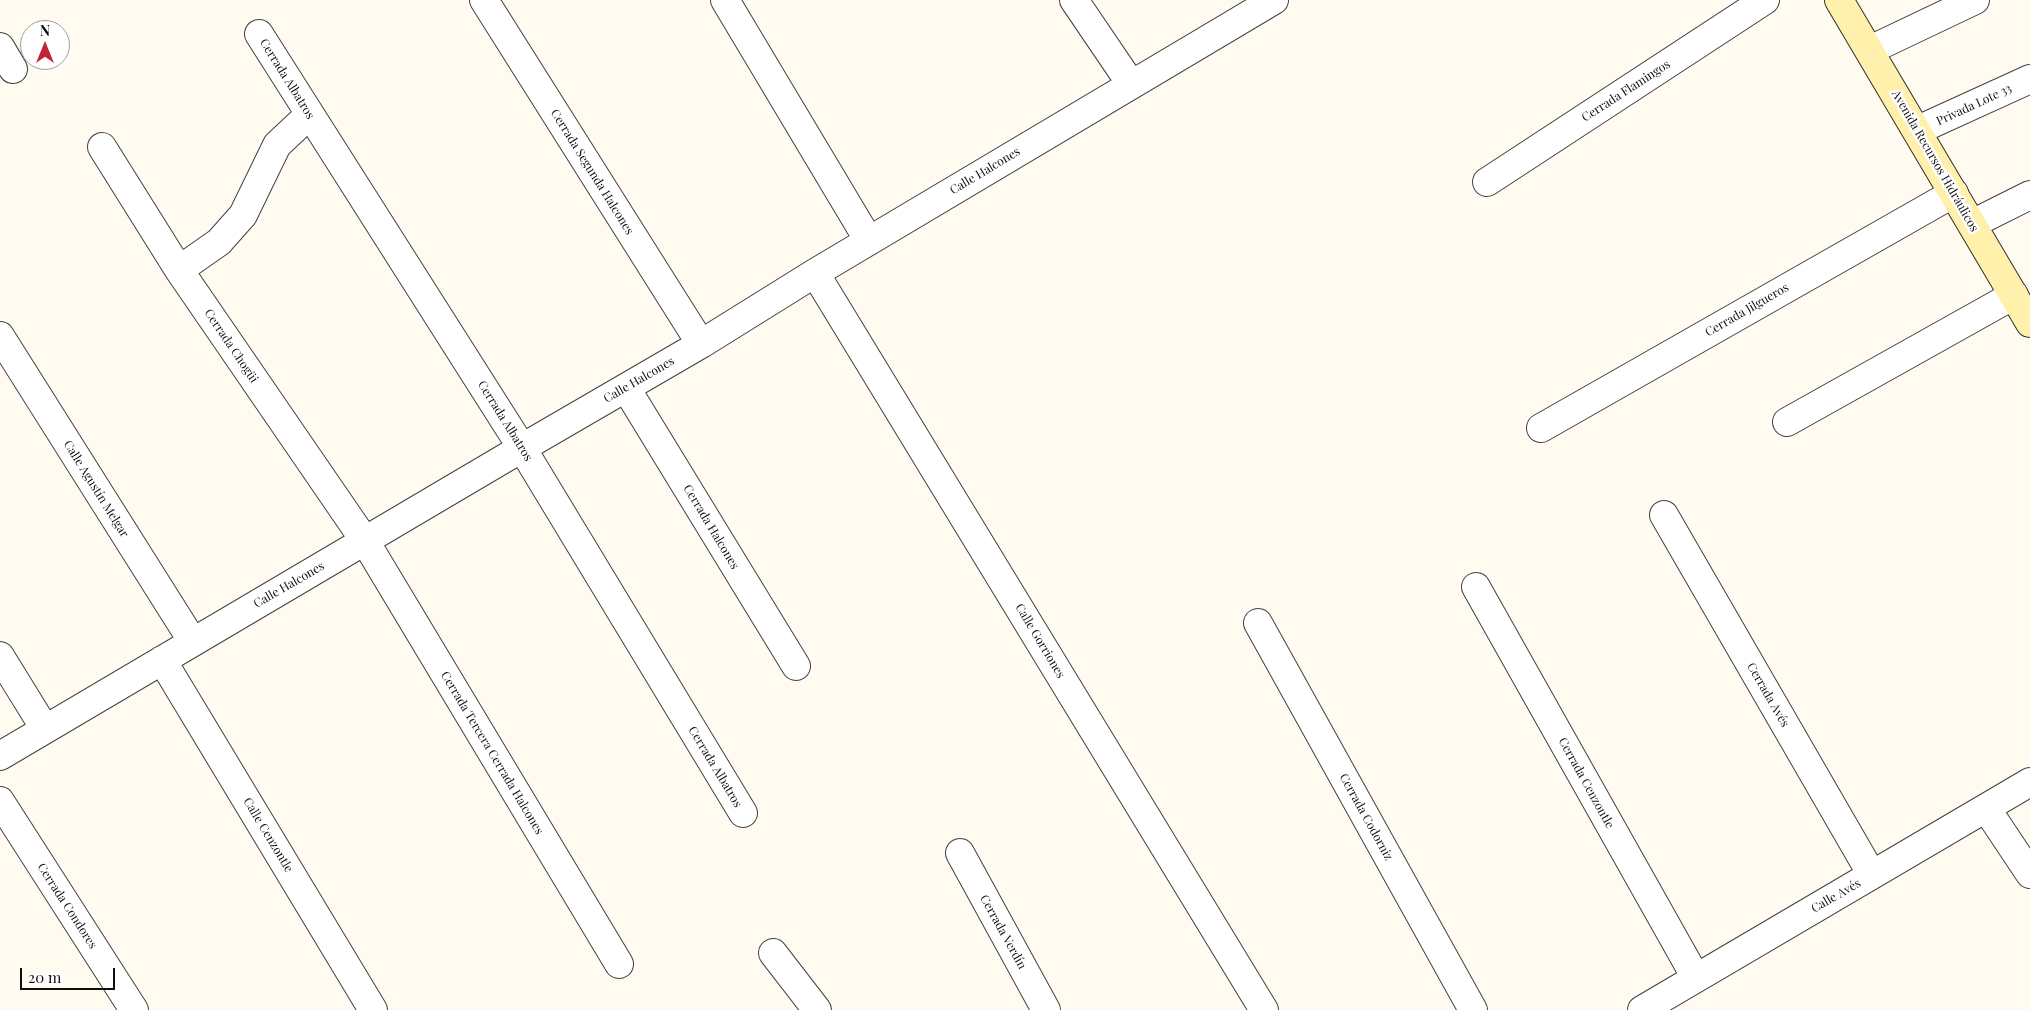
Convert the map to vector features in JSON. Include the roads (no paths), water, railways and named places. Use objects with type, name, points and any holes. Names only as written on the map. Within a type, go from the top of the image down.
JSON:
[{"type":"street","name":"Cerrada Segunda Halcones","points":[[484,0],[701,344]]},
{"type":"street","points":[[725,0],[869,241]]},
{"type":"street","points":[[1074,0],[1131,84]]},
{"type":"street","name":"Calle Halcones","points":[[0,756],[701,344],[815,273],[1274,0]]},
{"type":"street","name":"Cerrada Flamingos","points":[[1487,182],[1765,0]]},
{"type":"street","name":"Avenida Recursos Hidráulicos","points":[[1839,0],[1918,130],[2030,323]]},
{"type":"street","points":[[1870,50],[1975,0]]},
{"type":"street","name":"Cerrada Albatros","points":[[259,34],[522,448],[743,813]]},
{"type":"street","name":"Privada Lote 33","points":[[1918,130],[2030,79]]},
{"type":"street","points":[[179,270],[219,242],[243,215],[277,145],[309,115]]},
{"type":"street","name":"Cerrada Chogüi","points":[[102,147],[179,270],[364,541]]},
{"type":"street","name":"Cerrada Jilgueros","points":[[1541,428],[1954,193]]},
{"type":"street","points":[[1972,224],[2030,195]]},
{"type":"street","name":"Calle Gorriones","points":[[815,273],[1264,1010]]},
{"type":"street","points":[[1787,422],[2014,295]]},
{"type":"street","name":"Calle Agustín Melgar","points":[[0,336],[193,642]]},
{"type":"street","name":"Cerrada Halcones","points":[[626,388],[796,666]]},
{"type":"street","name":"Cerrada Avés","points":[[1664,515],[1872,875]]},
{"type":"street","name":"Cerrada Tercera Cerrada Halcones","points":[[364,541],[619,964]]},
{"type":"street","name":"Cerrada Cenzontle","points":[[1476,587],[1696,978]]},
{"type":"street","name":"Cerrada Codorniz","points":[[1258,623],[1473,1010]]},
{"type":"street","points":[[0,656],[45,729]]},
{"type":"street","name":"Calle Cenzontle","points":[[162,660],[373,1010]]},
{"type":"street","name":"Calle Avés","points":[[1642,1010],[2030,782]]},
{"type":"street","name":"Cerrada Condores","points":[[0,801],[134,1010]]},
{"type":"street","points":[[1986,808],[2030,874]]},
{"type":"street","name":"Cerrada Verdín","points":[[960,853],[1046,1010]]},
{"type":"street","points":[[773,954],[817,1010]]}]
